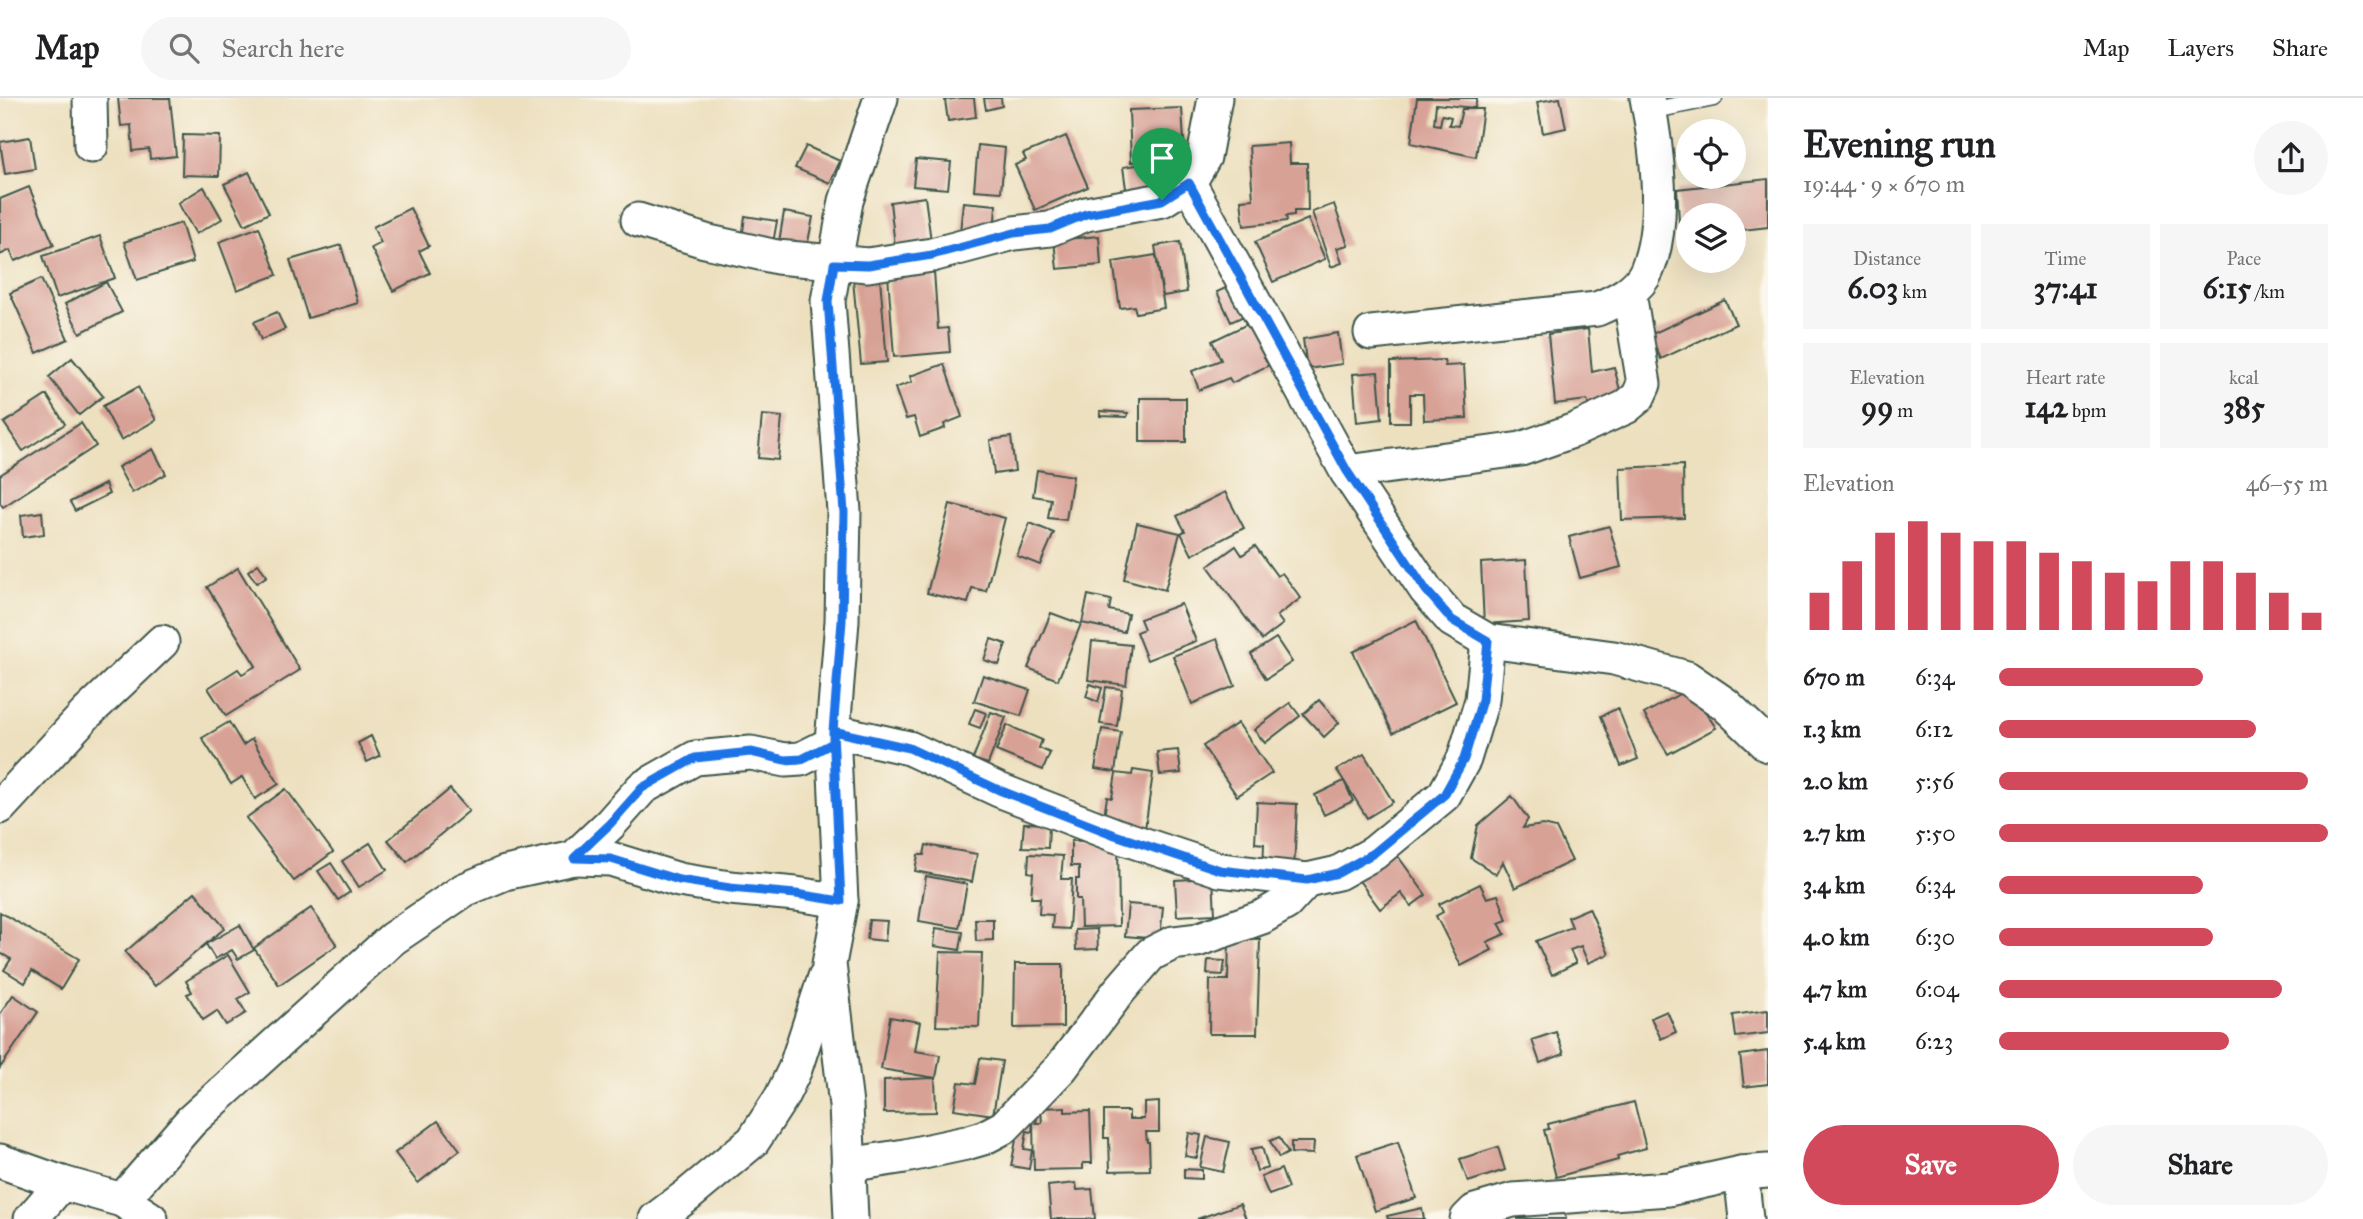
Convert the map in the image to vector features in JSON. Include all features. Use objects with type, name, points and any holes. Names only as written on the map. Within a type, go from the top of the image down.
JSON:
[{"type":"street","points":[[90,98],[91,146]]},
{"type":"street","points":[[656,1219],[753,1141],[795,1069],[829,964],[841,901],[833,737],[842,621],[844,512],[828,301],[846,201],[881,98]]},
{"type":"street","points":[[638,220],[705,241],[777,257],[834,264],[868,265],[932,255],[1014,233],[1050,229],[1086,214],[1162,200],[1189,183],[1204,157],[1215,98]]},
{"type":"street","points":[[1371,333],[1597,309],[1629,293],[1647,272],[1658,225],[1657,167],[1648,105]]},
{"type":"street","points":[[1189,183],[1347,471],[1426,590],[1452,620],[1488,641],[1614,659],[1687,678],[1725,704],[1768,745]]},
{"type":"street","points":[[1347,471],[1521,449],[1575,430],[1626,407],[1638,397],[1644,384],[1629,293]]},
{"type":"street","points":[[574,858],[610,824],[642,788],[695,758],[751,752],[785,760],[802,759],[833,737],[909,748],[999,790],[1115,835],[1220,870],[1307,880],[1338,873],[1374,853],[1444,795],[1464,759],[1482,700],[1488,641]]},
{"type":"street","points":[[0,807],[86,714],[162,642]]},
{"type":"street","points":[[122,1199],[191,1121],[391,939],[475,886],[505,873],[574,858],[611,859],[679,880],[841,901]]},
{"type":"street","points":[[848,1165],[967,1143],[1003,1127],[1062,1068],[1119,991],[1151,954],[1173,943],[1197,940],[1262,917],[1286,903],[1307,880]]},
{"type":"street","points":[[829,964],[846,1105],[850,1219]]},
{"type":"street","points":[[0,1161],[62,1183],[122,1199],[151,1219]]},
{"type":"street","points":[[1467,1219],[1475,1211],[1513,1200],[1670,1189],[1755,1172],[1746,1219]]},
{"type":"street","points":[[31,1219],[62,1183]]},
{"type":"lane","points":[[1648,105],[1714,98]]},
{"type":"building","points":[[118,98],[170,98],[176,156],[150,159],[149,149],[133,151],[131,125],[121,126]]},
{"type":"building","points":[[974,98],[976,117],[948,121],[945,100]]},
{"type":"building","points":[[984,98],[1001,98],[1002,106],[986,110]]},
{"type":"building","points":[[1417,98],[1477,98],[1475,108],[1436,104],[1434,124],[1440,125],[1442,115],[1451,117],[1449,125],[1458,126],[1462,109],[1483,109],[1476,157],[1411,143]]},
{"type":"building","points":[[1560,98],[1566,128],[1543,133],[1537,102]]},
{"type":"building","points":[[1182,108],[1185,159],[1131,162],[1129,110]]},
{"type":"building","points":[[183,135],[220,136],[219,176],[182,175]]},
{"type":"building","points":[[1066,136],[1088,187],[1035,210],[1015,165],[1026,160],[1023,154]]},
{"type":"building","points":[[30,137],[35,169],[5,174],[0,142]]},
{"type":"building","points":[[1289,143],[1290,163],[1307,163],[1308,211],[1294,211],[1294,215],[1286,216],[1287,221],[1244,226],[1241,200],[1253,199],[1249,146]]},
{"type":"building","points":[[978,145],[1005,148],[1001,192],[974,190]]},
{"type":"building","points":[[806,146],[840,161],[830,183],[795,168]]},
{"type":"building","points":[[916,159],[951,162],[948,189],[913,186]]},
{"type":"building","points":[[1150,163],[1155,200],[1128,203],[1123,167]]},
{"type":"building","points":[[249,172],[269,213],[245,225],[224,184]]},
{"type":"building","points":[[1768,179],[1768,227],[1746,230],[1746,203],[1678,203],[1677,189],[1746,189],[1746,181]]},
{"type":"building","points":[[29,187],[54,245],[15,261],[10,250],[0,255],[0,199]]},
{"type":"building","points":[[204,187],[222,219],[196,234],[178,203]]},
{"type":"building","points":[[925,197],[931,241],[895,246],[890,202]]},
{"type":"building","points":[[963,202],[996,205],[994,235],[960,232]]},
{"type":"building","points":[[1334,204],[1348,245],[1337,248],[1342,263],[1331,267],[1312,212]]},
{"type":"building","points":[[410,208],[429,246],[419,251],[430,273],[393,291],[371,248],[381,243],[373,227]]},
{"type":"building","points":[[784,212],[813,217],[807,247],[779,242]]},
{"type":"building","points":[[745,216],[777,221],[773,243],[742,239]]},
{"type":"building","points":[[1308,219],[1325,259],[1273,282],[1255,242]]},
{"type":"building","points":[[181,223],[193,262],[137,280],[124,242]]},
{"type":"building","points":[[259,227],[277,275],[237,290],[219,242]]},
{"type":"building","points":[[100,236],[115,278],[57,298],[43,256]]},
{"type":"building","points":[[1099,236],[1101,265],[1057,269],[1054,240]]},
{"type":"building","points":[[1180,242],[1187,292],[1163,296],[1155,246]]},
{"type":"building","points":[[341,245],[358,303],[308,318],[290,260]]},
{"type":"building","points":[[1156,255],[1164,308],[1136,313],[1134,306],[1120,308],[1113,262]]},
{"type":"building","points":[[934,271],[938,329],[948,328],[950,352],[894,357],[888,275]]},
{"type":"building","points":[[880,278],[887,362],[861,364],[853,280]]},
{"type":"building","points":[[41,279],[68,339],[37,353],[10,293]]},
{"type":"building","points":[[106,282],[122,312],[80,333],[65,304]]},
{"type":"building","points":[[1234,284],[1248,314],[1231,322],[1217,292]]},
{"type":"building","points":[[1725,300],[1736,324],[1661,359],[1650,335]]},
{"type":"building","points":[[277,312],[285,329],[261,340],[254,322]]},
{"type":"building","points":[[1262,317],[1282,359],[1232,383],[1229,378],[1199,390],[1192,371],[1221,360],[1212,341]]},
{"type":"building","points":[[1588,329],[1592,372],[1614,367],[1623,402],[1590,410],[1587,400],[1555,404],[1548,334]]},
{"type":"building","points":[[1338,333],[1342,364],[1307,369],[1303,339]]},
{"type":"building","points":[[72,358],[103,396],[79,415],[49,377]]},
{"type":"building","points":[[1444,360],[1445,366],[1464,365],[1467,418],[1424,420],[1423,394],[1410,394],[1410,422],[1391,422],[1391,362]]},
{"type":"building","points":[[944,364],[962,417],[944,424],[945,428],[920,437],[914,417],[906,419],[895,388],[912,382],[910,376]]},
{"type":"building","points":[[1378,372],[1382,419],[1357,422],[1353,374]]},
{"type":"building","points":[[138,387],[156,420],[121,440],[103,406]]},
{"type":"building","points":[[47,395],[65,424],[23,451],[4,423]]},
{"type":"building","points":[[1140,398],[1186,398],[1186,442],[1140,442]]},
{"type":"building","points":[[1100,411],[1128,413],[1127,417],[1100,416]]},
{"type":"building","points":[[762,415],[782,417],[778,460],[758,458]]},
{"type":"building","points":[[81,423],[96,446],[3,507],[0,503],[0,475]]},
{"type":"building","points":[[1011,437],[1015,471],[994,474],[990,440]]},
{"type":"building","points":[[153,449],[166,474],[132,493],[118,467]]},
{"type":"building","points":[[1683,465],[1684,518],[1622,520],[1620,468]]},
{"type":"building","points":[[1037,470],[1073,476],[1066,520],[1048,518],[1051,499],[1033,496]]},
{"type":"building","points":[[105,484],[109,494],[75,511],[70,502]]},
{"type":"building","points":[[1225,492],[1244,528],[1192,555],[1181,533],[1185,531],[1177,516]]},
{"type":"building","points":[[950,504],[1005,518],[986,591],[972,588],[968,603],[927,593]]},
{"type":"building","points":[[42,512],[44,534],[23,537],[21,515]]},
{"type":"building","points":[[1030,523],[1054,533],[1040,565],[1017,556]]},
{"type":"building","points":[[1137,523],[1180,533],[1165,590],[1124,579]]},
{"type":"building","points":[[1609,526],[1621,567],[1580,578],[1569,537]]},
{"type":"building","points":[[1236,546],[1242,555],[1255,546],[1277,576],[1282,573],[1301,598],[1277,616],[1283,624],[1262,640],[1208,566]]},
{"type":"building","points":[[1526,560],[1529,621],[1484,624],[1481,563]]},
{"type":"building","points":[[258,564],[267,576],[257,583],[248,571]]},
{"type":"building","points":[[238,568],[300,670],[226,716],[208,688],[238,669],[242,674],[256,666],[207,587]]},
{"type":"building","points":[[1088,595],[1111,600],[1109,610],[1128,614],[1124,632],[1082,623]]},
{"type":"building","points":[[1181,604],[1196,641],[1147,660],[1136,632],[1144,629],[1140,619]]},
{"type":"building","points":[[1051,613],[1081,624],[1058,680],[1028,668]]},
{"type":"building","points":[[1416,620],[1456,702],[1393,733],[1353,652]]},
{"type":"building","points":[[1276,638],[1292,662],[1266,679],[1251,654]]},
{"type":"building","points":[[991,639],[1006,644],[999,665],[984,660]]},
{"type":"building","points":[[1217,639],[1235,686],[1192,704],[1173,656]]},
{"type":"building","points":[[1092,641],[1131,645],[1126,685],[1088,680]]},
{"type":"building","points":[[983,675],[1030,690],[1021,716],[974,701]]},
{"type":"building","points":[[1090,684],[1102,688],[1098,702],[1086,697]]},
{"type":"building","points":[[1106,687],[1122,689],[1117,726],[1100,724]]},
{"type":"building","points":[[1690,688],[1716,728],[1668,754],[1644,714]]},
{"type":"building","points":[[1319,700],[1339,723],[1324,737],[1303,714]]},
{"type":"building","points":[[1290,703],[1300,716],[1265,743],[1254,730]]},
{"type":"building","points":[[1618,708],[1638,759],[1621,766],[1601,716]]},
{"type":"building","points":[[975,709],[986,713],[980,728],[969,724]]},
{"type":"building","points":[[991,712],[1006,717],[988,764],[973,759]]},
{"type":"building","points":[[229,722],[243,745],[252,739],[279,784],[255,799],[242,777],[231,784],[202,738]]},
{"type":"building","points":[[1238,723],[1272,773],[1237,796],[1203,746]]},
{"type":"building","points":[[1007,725],[1042,740],[1039,748],[1050,753],[1043,770],[996,751]]},
{"type":"building","points":[[1102,729],[1121,732],[1115,772],[1095,769]]},
{"type":"building","points":[[371,736],[380,756],[367,762],[358,743]]},
{"type":"building","points":[[1178,750],[1181,773],[1160,775],[1157,752]]},
{"type":"building","points":[[1364,754],[1393,802],[1367,818],[1337,770]]},
{"type":"building","points":[[1133,770],[1153,773],[1145,829],[1103,823],[1107,797],[1112,798],[1116,773],[1132,775]]},
{"type":"building","points":[[1344,781],[1353,801],[1324,815],[1315,795]]},
{"type":"building","points":[[286,789],[333,852],[294,881],[246,818]]},
{"type":"building","points":[[450,789],[469,811],[407,862],[388,840]]},
{"type":"building","points":[[1512,796],[1528,819],[1523,828],[1543,825],[1556,828],[1572,861],[1515,888],[1503,862],[1496,874],[1471,858],[1478,825]]},
{"type":"building","points":[[1257,802],[1297,804],[1294,872],[1263,870],[1264,844],[1255,843]]},
{"type":"building","points":[[1024,823],[1049,824],[1048,848],[1022,847]]},
{"type":"building","points":[[1118,840],[1119,926],[1081,927],[1080,899],[1076,899],[1079,866],[1071,866],[1071,841]]},
{"type":"building","points":[[370,843],[387,870],[359,887],[342,861]]},
{"type":"building","points":[[926,845],[977,854],[972,882],[915,871],[918,855],[924,855]]},
{"type":"building","points":[[1392,848],[1426,895],[1411,906],[1401,893],[1380,909],[1355,875]]},
{"type":"building","points":[[1029,854],[1063,856],[1061,879],[1072,879],[1069,929],[1052,928],[1053,915],[1039,914],[1040,898],[1031,898],[1033,873],[1028,872]]},
{"type":"building","points":[[331,863],[350,892],[338,900],[318,871]]},
{"type":"building","points":[[926,876],[967,884],[959,928],[919,921]]},
{"type":"building","points":[[1213,878],[1215,914],[1177,916],[1175,880]]},
{"type":"building","points":[[1480,884],[1487,898],[1498,895],[1507,920],[1499,923],[1505,934],[1487,942],[1492,950],[1461,966],[1436,916],[1443,912],[1439,904]]},
{"type":"building","points":[[195,892],[225,928],[155,986],[125,952]]},
{"type":"building","points":[[1128,904],[1163,907],[1160,939],[1125,936]]},
{"type":"building","points":[[311,908],[337,945],[279,985],[254,948]]},
{"type":"building","points":[[1589,908],[1609,954],[1588,963],[1581,946],[1570,950],[1576,963],[1552,975],[1536,941],[1572,927],[1568,917]]},
{"type":"building","points":[[0,912],[79,959],[61,989],[32,971],[25,983],[4,970],[11,959],[0,953]]},
{"type":"building","points":[[975,919],[993,919],[993,940],[976,941]]},
{"type":"building","points":[[869,920],[887,921],[885,941],[867,939]]},
{"type":"building","points":[[240,925],[254,950],[238,959],[232,950],[215,959],[206,944]]},
{"type":"building","points":[[936,928],[963,932],[960,950],[934,946]]},
{"type":"building","points":[[1097,929],[1098,949],[1076,950],[1075,930]]},
{"type":"building","points":[[1229,938],[1260,939],[1257,1034],[1209,1034],[1210,980],[1228,980]]},
{"type":"building","points":[[940,952],[982,953],[979,1027],[936,1026]]},
{"type":"building","points":[[228,955],[250,992],[238,999],[246,1013],[226,1025],[217,1011],[203,1020],[187,994],[192,992],[186,981]]},
{"type":"building","points":[[1208,960],[1225,961],[1223,975],[1207,974]]},
{"type":"building","points":[[1015,964],[1063,964],[1063,1027],[1014,1028]]},
{"type":"building","points":[[13,995],[38,1012],[0,1068],[0,1014]]},
{"type":"building","points":[[1768,1010],[1768,1033],[1736,1037],[1733,1015]]},
{"type":"building","points":[[1667,1011],[1676,1032],[1661,1039],[1651,1018]]},
{"type":"building","points":[[890,1017],[920,1022],[915,1051],[940,1055],[936,1078],[881,1069]]},
{"type":"building","points":[[1556,1032],[1564,1054],[1540,1063],[1532,1040]]},
{"type":"building","points":[[1768,1051],[1768,1084],[1744,1087],[1740,1055]]},
{"type":"building","points":[[980,1058],[1002,1061],[993,1115],[954,1109],[959,1082],[975,1084]]},
{"type":"building","points":[[935,1078],[936,1112],[884,1113],[884,1080]]},
{"type":"building","points":[[1159,1102],[1159,1132],[1146,1132],[1150,1170],[1110,1171],[1109,1138],[1104,1138],[1104,1111],[1129,1111],[1129,1119],[1144,1119],[1144,1103]]},
{"type":"building","points":[[1634,1102],[1646,1148],[1617,1156],[1618,1160],[1556,1177],[1544,1130],[1549,1129],[1548,1124]]},
{"type":"building","points":[[1065,1107],[1065,1112],[1090,1111],[1092,1163],[1083,1163],[1083,1169],[1034,1170],[1033,1122],[1032,1132],[1027,1131],[1024,1149],[1032,1150],[1029,1169],[1011,1166],[1021,1115],[1037,1118],[1036,1123],[1042,1123],[1041,1108]]},
{"type":"building","points":[[438,1121],[460,1150],[418,1183],[395,1153]]},
{"type":"building","points":[[1189,1133],[1201,1135],[1197,1158],[1185,1156]]},
{"type":"building","points":[[1207,1137],[1230,1142],[1223,1172],[1200,1167]]},
{"type":"building","points":[[1279,1137],[1288,1153],[1279,1158],[1270,1141]]},
{"type":"building","points":[[1291,1142],[1314,1142],[1313,1154],[1291,1153]]},
{"type":"building","points":[[1398,1142],[1416,1198],[1375,1211],[1357,1155]]},
{"type":"building","points":[[1262,1147],[1268,1168],[1257,1171],[1251,1149]]},
{"type":"building","points":[[1498,1147],[1505,1170],[1468,1182],[1460,1159]]},
{"type":"building","points":[[1184,1169],[1202,1170],[1202,1179],[1184,1178]]},
{"type":"building","points":[[1281,1169],[1288,1188],[1269,1195],[1261,1177]]},
{"type":"building","points":[[1076,1183],[1077,1190],[1092,1189],[1095,1219],[1051,1219],[1048,1186]]},
{"type":"building","points":[[1240,1204],[1246,1219],[1197,1219]]},
{"type":"building","points":[[1422,1208],[1424,1219],[1388,1219],[1387,1216]]},
{"type":"building","points":[[1564,1209],[1566,1219],[1518,1219],[1518,1218]]},
{"type":"route","points":[[1162,200],[1086,214],[1050,229],[1014,233],[932,255],[868,265],[834,264],[828,301],[844,512],[842,621],[833,731],[833,743],[802,759],[785,760],[751,752],[695,758],[642,788],[610,824],[574,858],[611,859],[679,880],[841,901],[833,731],[909,748],[999,790],[1115,835],[1220,870],[1307,880],[1338,873],[1374,853],[1444,795],[1464,759],[1482,700],[1488,641],[1452,620],[1426,590],[1347,471],[1189,183],[1162,200]]}]
